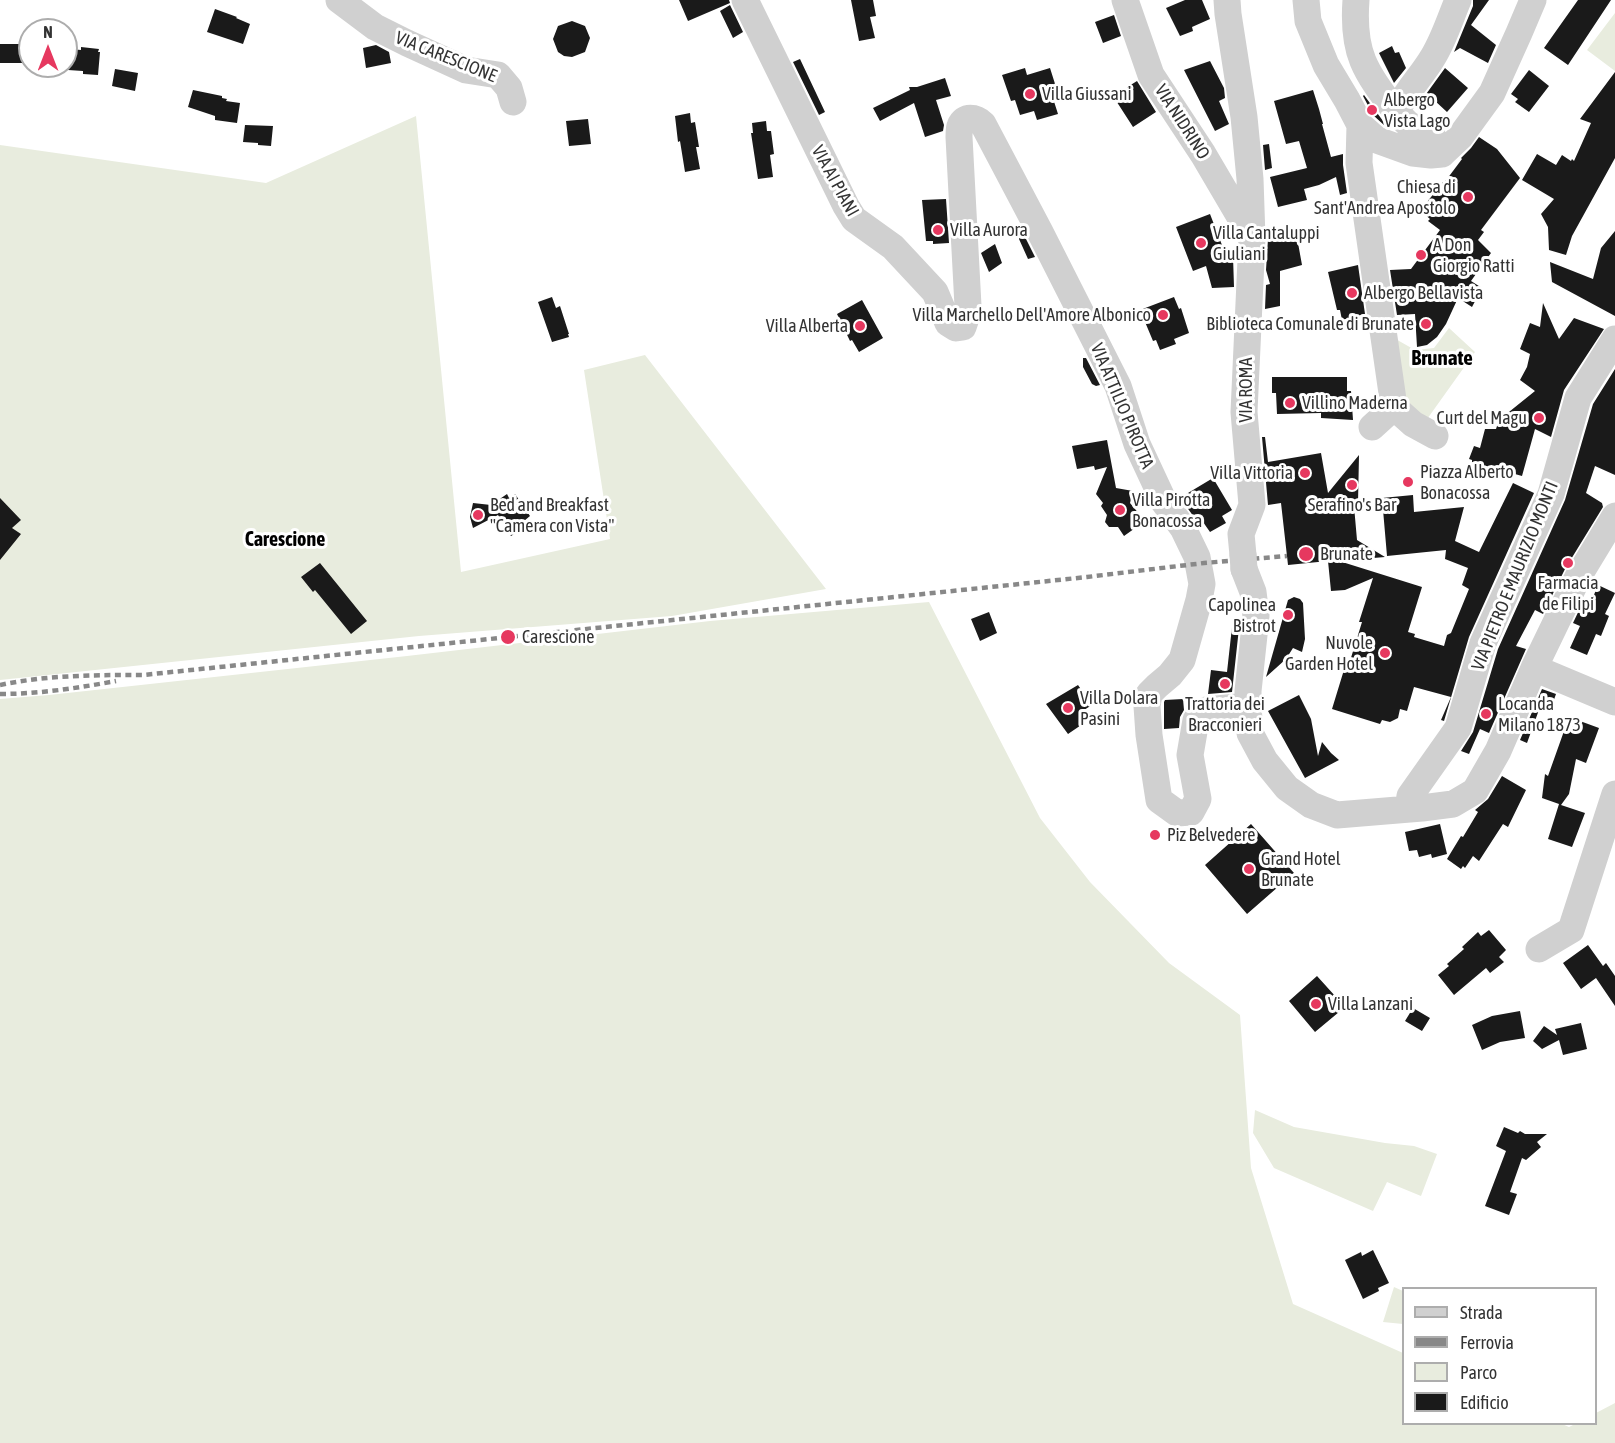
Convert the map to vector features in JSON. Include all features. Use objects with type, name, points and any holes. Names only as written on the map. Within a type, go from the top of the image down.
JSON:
[{"type":"street","name":"VIA CARESCIONE","points":[[339,0],[375,27],[407,43],[466,70],[498,75],[509,88],[513,102]]},
{"type":"street","name":"VIA AI PIANI","points":[[745,0],[854,219],[893,247],[935,292],[948,323],[956,328],[963,327]]},
{"type":"street","name":"VIA NIDRINO","points":[[1125,0],[1151,75],[1203,154],[1252,238]]},
{"type":"street","name":"VIA ROMA","points":[[1227,0],[1244,117],[1250,179],[1252,238],[1244,412],[1252,505],[1241,534],[1243,562],[1253,592],[1256,616],[1248,706],[1250,733],[1265,761],[1287,788],[1311,805],[1337,815],[1454,804],[1475,791],[1498,751],[1534,668],[1578,578],[1608,543],[1615,516]]},
{"type":"street","points":[[1306,0],[1308,21],[1326,65],[1360,125],[1377,140],[1413,153],[1431,155],[1442,154],[1460,137],[1492,93],[1533,0]]},
{"type":"street","points":[[1356,0],[1357,46],[1368,73],[1396,112],[1408,124],[1434,139],[1442,154]]},
{"type":"street","points":[[1396,112],[1404,96],[1436,53],[1458,0]]},
{"type":"street","name":"VIA ATTILIO PIROTTA","points":[[963,327],[968,306],[959,137],[963,121],[972,118],[978,119],[983,124],[1035,222],[1118,386],[1137,444],[1164,502],[1183,528],[1197,557],[1202,584],[1182,660],[1170,675],[1149,694],[1147,706],[1159,800],[1178,813],[1191,812],[1198,799],[1190,755],[1196,720],[1206,710],[1248,706]]},
{"type":"street","points":[[1360,125],[1359,163],[1394,407],[1413,424],[1435,436]]},
{"type":"street","name":"VIA PIETRO E MAURIZIO MONTI","points":[[1408,809],[1410,796],[1458,728],[1483,643],[1551,494],[1578,398],[1615,339]]},
{"type":"street","points":[[1372,427],[1394,407]]},
{"type":"street","points":[[1534,668],[1615,702]]},
{"type":"street","points":[[1539,949],[1570,930],[1615,794]]},
{"type":"green space","points":[[1615,13],[1615,71],[1587,50]]},
{"type":"green space","points":[[416,116],[461,572],[610,539],[584,370],[645,355],[826,589],[672,616],[419,636],[0,680],[0,145],[266,183]]},
{"type":"green space","points":[[1449,328],[1475,352],[1425,422],[1404,400],[1385,333],[1415,350],[1434,348]]},
{"type":"green space","points":[[929,602],[1040,818],[1090,882],[1169,963],[1240,1015],[1251,1168],[1293,1304],[1402,1353],[1402,1425],[1564,1425],[1569,1427],[1597,1425],[1597,1412],[1615,1403],[1615,1443],[0,1443],[0,699],[710,621]]},
{"type":"green space","points":[[1255,1110],[1294,1127],[1414,1146],[1437,1154],[1421,1196],[1387,1182],[1373,1211],[1274,1168],[1253,1133]]},
{"type":"green space","points":[[1394,1287],[1402,1291],[1402,1324],[1383,1322]]},
{"type":"building","points":[[679,0],[729,0],[730,3],[688,21]]},
{"type":"building","points":[[851,0],[873,0],[876,16],[870,17],[875,38],[859,41]]},
{"type":"building","points":[[1185,0],[1202,0],[1210,19],[1192,27],[1193,31],[1180,36],[1166,8]]},
{"type":"building","points":[[1473,0],[1489,0],[1471,25],[1496,45],[1488,63],[1460,48],[1454,52],[1473,6]]},
{"type":"building","points":[[1578,0],[1611,0],[1568,65],[1544,48]]},
{"type":"building","points":[[730,5],[743,32],[733,38],[720,11]]},
{"type":"building","points":[[215,9],[250,24],[243,44],[207,32]]},
{"type":"building","points":[[1114,15],[1121,36],[1103,43],[1095,22]]},
{"type":"building","points":[[572,21],[585,26],[590,38],[585,52],[572,57],[558,52],[553,39],[558,26]]},
{"type":"building","points":[[0,44],[18,44],[18,63],[0,63]]},
{"type":"building","points":[[376,45],[389,52],[391,63],[366,68],[363,48]]},
{"type":"building","points":[[1392,46],[1395,53],[1399,52],[1406,68],[1394,83],[1379,53]]},
{"type":"building","points":[[81,47],[99,49],[98,75],[83,74],[83,71],[78,71],[78,50],[81,50]]},
{"type":"building","points":[[800,59],[825,112],[819,115],[793,62]]},
{"type":"building","points":[[1210,61],[1224,88],[1225,98],[1219,101],[1229,124],[1215,131],[1184,70]]},
{"type":"building","name":"Villa Giussani","points":[[1025,68],[1027,75],[1050,68],[1056,87],[1050,89],[1058,114],[1037,120],[1034,111],[1020,115],[1015,100],[1011,101],[1002,75]]},
{"type":"building","points":[[1445,68],[1468,88],[1447,112],[1434,100],[1431,103],[1424,97]]},
{"type":"building","points":[[115,69],[138,73],[135,91],[112,86]]},
{"type":"building","points":[[1529,70],[1549,86],[1529,112],[1515,102],[1518,99],[1511,94]]},
{"type":"building","points":[[1615,72],[1615,158],[1572,236],[1566,255],[1549,250],[1548,227],[1541,214],[1554,199],[1522,180],[1537,154],[1556,165],[1562,155],[1574,161],[1591,123],[1580,119]]},
{"type":"building","points":[[945,78],[951,96],[936,100],[944,125],[943,131],[925,137],[914,103],[880,121],[873,108],[910,90],[909,87],[917,87]]},
{"type":"building","points":[[1137,81],[1156,112],[1133,127],[1113,96]]},
{"type":"building","points":[[193,90],[222,96],[227,99],[226,101],[240,103],[237,123],[215,120],[215,116],[188,107]]},
{"type":"building","points":[[1313,90],[1331,157],[1343,154],[1347,193],[1340,195],[1336,177],[1304,189],[1307,200],[1278,207],[1270,177],[1307,168],[1299,141],[1286,144],[1274,101]]},
{"type":"building","points":[[1364,95],[1383,121],[1389,128],[1373,115]]},
{"type":"building","points":[[690,113],[691,123],[695,122],[700,169],[685,172],[675,116]]},
{"type":"building","points":[[588,119],[591,144],[569,146],[566,121]]},
{"type":"building","points":[[766,121],[767,131],[771,131],[774,154],[770,155],[773,177],[758,179],[751,133],[753,133],[752,123]]},
{"type":"building","points":[[245,125],[273,126],[271,146],[243,142]]},
{"type":"building","points":[[1479,137],[1497,149],[1520,178],[1481,230],[1484,232],[1478,240],[1491,253],[1471,281],[1482,288],[1472,307],[1458,298],[1437,337],[1427,345],[1417,347],[1415,314],[1397,315],[1390,270],[1411,269],[1440,230],[1428,221],[1430,219],[1422,212],[1429,204],[1427,202]]},
{"type":"building","points":[[1269,144],[1272,168],[1265,170],[1263,145]]},
{"type":"building","name":"Villa Aurora","points":[[946,199],[949,243],[933,244],[933,241],[926,241],[922,200]]},
{"type":"building","name":"Villa Cantaluppi Giuliani","points":[[1210,214],[1227,258],[1233,256],[1234,287],[1212,288],[1206,266],[1193,271],[1176,227]]},
{"type":"building","points":[[1021,230],[1035,257],[1028,259],[1019,239]]},
{"type":"building","points":[[1615,231],[1615,316],[1552,282],[1550,262],[1593,279],[1601,248]]},
{"type":"building","points":[[1296,232],[1302,265],[1280,271],[1280,306],[1265,309],[1266,285],[1270,284],[1266,270],[1268,239]]},
{"type":"building","points":[[995,244],[1002,263],[989,272],[981,253]]},
{"type":"building","name":"Albergo Bellavista","points":[[1358,265],[1365,314],[1342,320],[1340,310],[1337,310],[1328,272]]},
{"type":"building","points":[[552,297],[556,308],[560,306],[569,337],[552,342],[538,302]]},
{"type":"building","name":"Villa Marchello Dell'Amore Albonico","points":[[1174,297],[1179,309],[1181,308],[1189,333],[1174,339],[1176,344],[1160,350],[1156,340],[1153,341],[1140,310]]},
{"type":"building","name":"Villa Alberta","points":[[862,300],[883,338],[859,352],[852,340],[850,341],[837,314]]},
{"type":"building","points":[[1543,303],[1559,339],[1574,318],[1604,329],[1564,390],[1551,437],[1535,429],[1522,476],[1472,462],[1469,459],[1474,446],[1480,448],[1485,429],[1496,429],[1499,420],[1535,391],[1520,380],[1527,367],[1530,354],[1520,349],[1530,323],[1540,327]]},
{"type":"building","points":[[1083,358],[1086,358],[1100,385],[1092,384],[1083,367]]},
{"type":"building","points":[[1615,369],[1615,475],[1595,466],[1586,493],[1602,503],[1603,507],[1565,569],[1543,614],[1535,610],[1516,646],[1526,649],[1489,733],[1480,729],[1469,754],[1461,751],[1473,732],[1498,649],[1565,500],[1593,404]]},
{"type":"building","points":[[1272,377],[1347,377],[1347,391],[1351,391],[1353,420],[1321,418],[1321,413],[1277,414],[1276,393],[1272,393]]},
{"type":"building","points":[[1262,437],[1265,437],[1268,462],[1321,453],[1328,493],[1359,455],[1358,503],[1354,506],[1357,540],[1385,557],[1339,561],[1422,587],[1408,632],[1415,634],[1414,637],[1444,646],[1469,589],[1462,585],[1468,568],[1445,559],[1446,550],[1387,556],[1382,498],[1413,495],[1414,512],[1464,507],[1455,541],[1479,552],[1513,483],[1534,493],[1469,637],[1444,721],[1441,720],[1451,697],[1414,687],[1407,711],[1400,709],[1398,718],[1390,722],[1382,720],[1380,724],[1332,709],[1347,660],[1350,661],[1373,578],[1345,590],[1331,591],[1328,561],[1288,565],[1281,503],[1268,505]]},
{"type":"building","points":[[1107,440],[1116,488],[1133,491],[1130,503],[1145,521],[1124,536],[1118,527],[1109,527],[1105,522],[1107,515],[1101,506],[1103,503],[1096,494],[1107,467],[1095,470],[1094,466],[1077,469],[1072,446]]},
{"type":"building","points":[[1213,478],[1232,510],[1222,516],[1226,523],[1210,532],[1203,522],[1199,524],[1186,506],[1188,505],[1183,496]]},
{"type":"building","points":[[507,494],[509,498],[515,494],[530,516],[524,521],[527,526],[511,536],[498,515],[473,528],[470,517],[473,503],[491,505]]},
{"type":"building","points":[[0,498],[21,520],[12,528],[21,534],[0,560]]},
{"type":"building","points":[[320,563],[367,621],[351,634],[315,590],[313,592],[301,577]]},
{"type":"building","points":[[1598,585],[1615,593],[1605,614],[1609,616],[1601,636],[1596,634],[1587,655],[1570,648],[1580,626],[1573,623],[1582,604],[1589,607]]},
{"type":"building","points":[[1294,597],[1303,603],[1305,639],[1302,652],[1293,648],[1286,659],[1266,677],[1288,600]]},
{"type":"building","points":[[989,612],[997,633],[980,641],[971,619]]},
{"type":"building","points":[[1232,627],[1239,628],[1232,692],[1208,694],[1211,670],[1227,672]]},
{"type":"building","name":"Villa Dolara Pasini","points":[[1078,685],[1092,705],[1084,710],[1090,719],[1068,734],[1046,704]]},
{"type":"building","points":[[1542,689],[1556,694],[1550,711],[1540,707],[1527,743],[1520,740]]},
{"type":"building","points":[[1299,695],[1311,719],[1318,756],[1322,742],[1339,760],[1305,778],[1268,711]]},
{"type":"building","points":[[1183,699],[1184,710],[1180,717],[1179,728],[1164,729],[1165,700]]},
{"type":"building","points":[[1569,717],[1599,728],[1586,763],[1576,759],[1569,794],[1561,805],[1585,813],[1572,847],[1548,839],[1559,804],[1542,798],[1545,774],[1548,776]]},
{"type":"building","points":[[1502,776],[1526,790],[1508,827],[1503,824],[1479,861],[1473,856],[1465,868],[1463,866],[1461,869],[1447,859],[1478,812],[1475,810],[1488,799]]},
{"type":"building","name":"Grand Hotel Brunate","points":[[1251,824],[1294,873],[1247,914],[1205,865]]},
{"type":"building","points":[[1440,824],[1447,854],[1432,858],[1431,854],[1419,857],[1417,850],[1409,851],[1405,832]]},
{"type":"building","points":[[1489,930],[1506,950],[1499,957],[1504,962],[1490,973],[1486,968],[1454,995],[1438,975],[1449,966],[1447,964],[1478,932],[1481,936]]},
{"type":"building","points":[[1588,945],[1603,966],[1606,963],[1615,976],[1615,1006],[1596,978],[1581,989],[1563,963]]},
{"type":"building","name":"Villa Lanzani","points":[[1317,976],[1345,1007],[1315,1032],[1289,1001]]},
{"type":"building","points":[[1413,1008],[1430,1018],[1422,1031],[1405,1021]]},
{"type":"building","points":[[1520,1011],[1525,1038],[1500,1042],[1482,1050],[1472,1025],[1492,1016]]},
{"type":"building","points":[[1581,1023],[1587,1049],[1563,1055],[1559,1040],[1542,1049],[1533,1041],[1544,1026],[1557,1035],[1555,1029]]},
{"type":"building","points":[[1504,1127],[1518,1133],[1520,1131],[1525,1134],[1547,1134],[1537,1142],[1541,1147],[1526,1160],[1522,1158],[1510,1192],[1517,1194],[1509,1215],[1485,1206],[1506,1151],[1496,1146]]},
{"type":"building","points":[[1373,1250],[1389,1283],[1363,1299],[1345,1260],[1361,1252],[1362,1256]]},
{"type":"railway","points":[[0,685],[53,677],[143,675],[1287,556]]},
{"type":"railway","points":[[0,694],[58,690],[116,681]]},
{"type":"place","name":"Villa Giussani","points":[[1030,94]]},
{"type":"place","name":"Albergo Vista Lago","points":[[1372,110]]},
{"type":"place","name":"Chiesa di Sant'Andrea Apostolo","points":[[1468,197]]},
{"type":"place","name":"Villa Aurora","points":[[938,230]]},
{"type":"place","name":"Villa Cantaluppi Giuliani","points":[[1201,243]]},
{"type":"place","name":"A Don Giorgio Ratti","points":[[1421,255]]},
{"type":"place","name":"Albergo Bellavista","points":[[1352,293]]},
{"type":"place","name":"Villa Marchello Dell'Amore Albonico","points":[[1163,315]]},
{"type":"place","name":"Biblioteca Comunale di Brunate","points":[[1426,324]]},
{"type":"place","name":"Villa Alberta","points":[[860,326]]},
{"type":"place","name":"Villino Maderna","points":[[1290,403]]},
{"type":"place","name":"Curt del Magu","points":[[1539,418]]},
{"type":"place","name":"Villa Vittoria","points":[[1305,473]]},
{"type":"place","name":"Piazza Alberto Bonacossa","points":[[1408,482]]},
{"type":"place","name":"Serafino's Bar","points":[[1352,485]]},
{"type":"place","name":"Villa Pirotta Bonacossa","points":[[1120,510]]},
{"type":"place","name":"Bed and Breakfast \"Camera con Vista\"","points":[[478,515]]},
{"type":"place","name":"Brunate","points":[[1306,554]]},
{"type":"place","name":"Farmacia de Filipi","points":[[1568,563]]},
{"type":"place","name":"Capolinea Bistrot","points":[[1288,615]]},
{"type":"place","name":"Carescione","points":[[508,637]]},
{"type":"place","name":"Nuvole Garden Hotel","points":[[1385,653]]},
{"type":"place","name":"Trattoria dei Bracconieri","points":[[1225,684]]},
{"type":"place","name":"Villa Dolara Pasini","points":[[1068,708]]},
{"type":"place","name":"Locanda Milano 1873","points":[[1486,714]]},
{"type":"place","name":"Piz Belvedere","points":[[1155,835]]},
{"type":"place","name":"Grand Hotel Brunate","points":[[1249,869]]},
{"type":"place","name":"Villa Lanzani","points":[[1316,1004]]},
{"type":"district","name":"Brunate","points":[[1442,358]]},
{"type":"district","name":"Carescione","points":[[285,540]]}]
